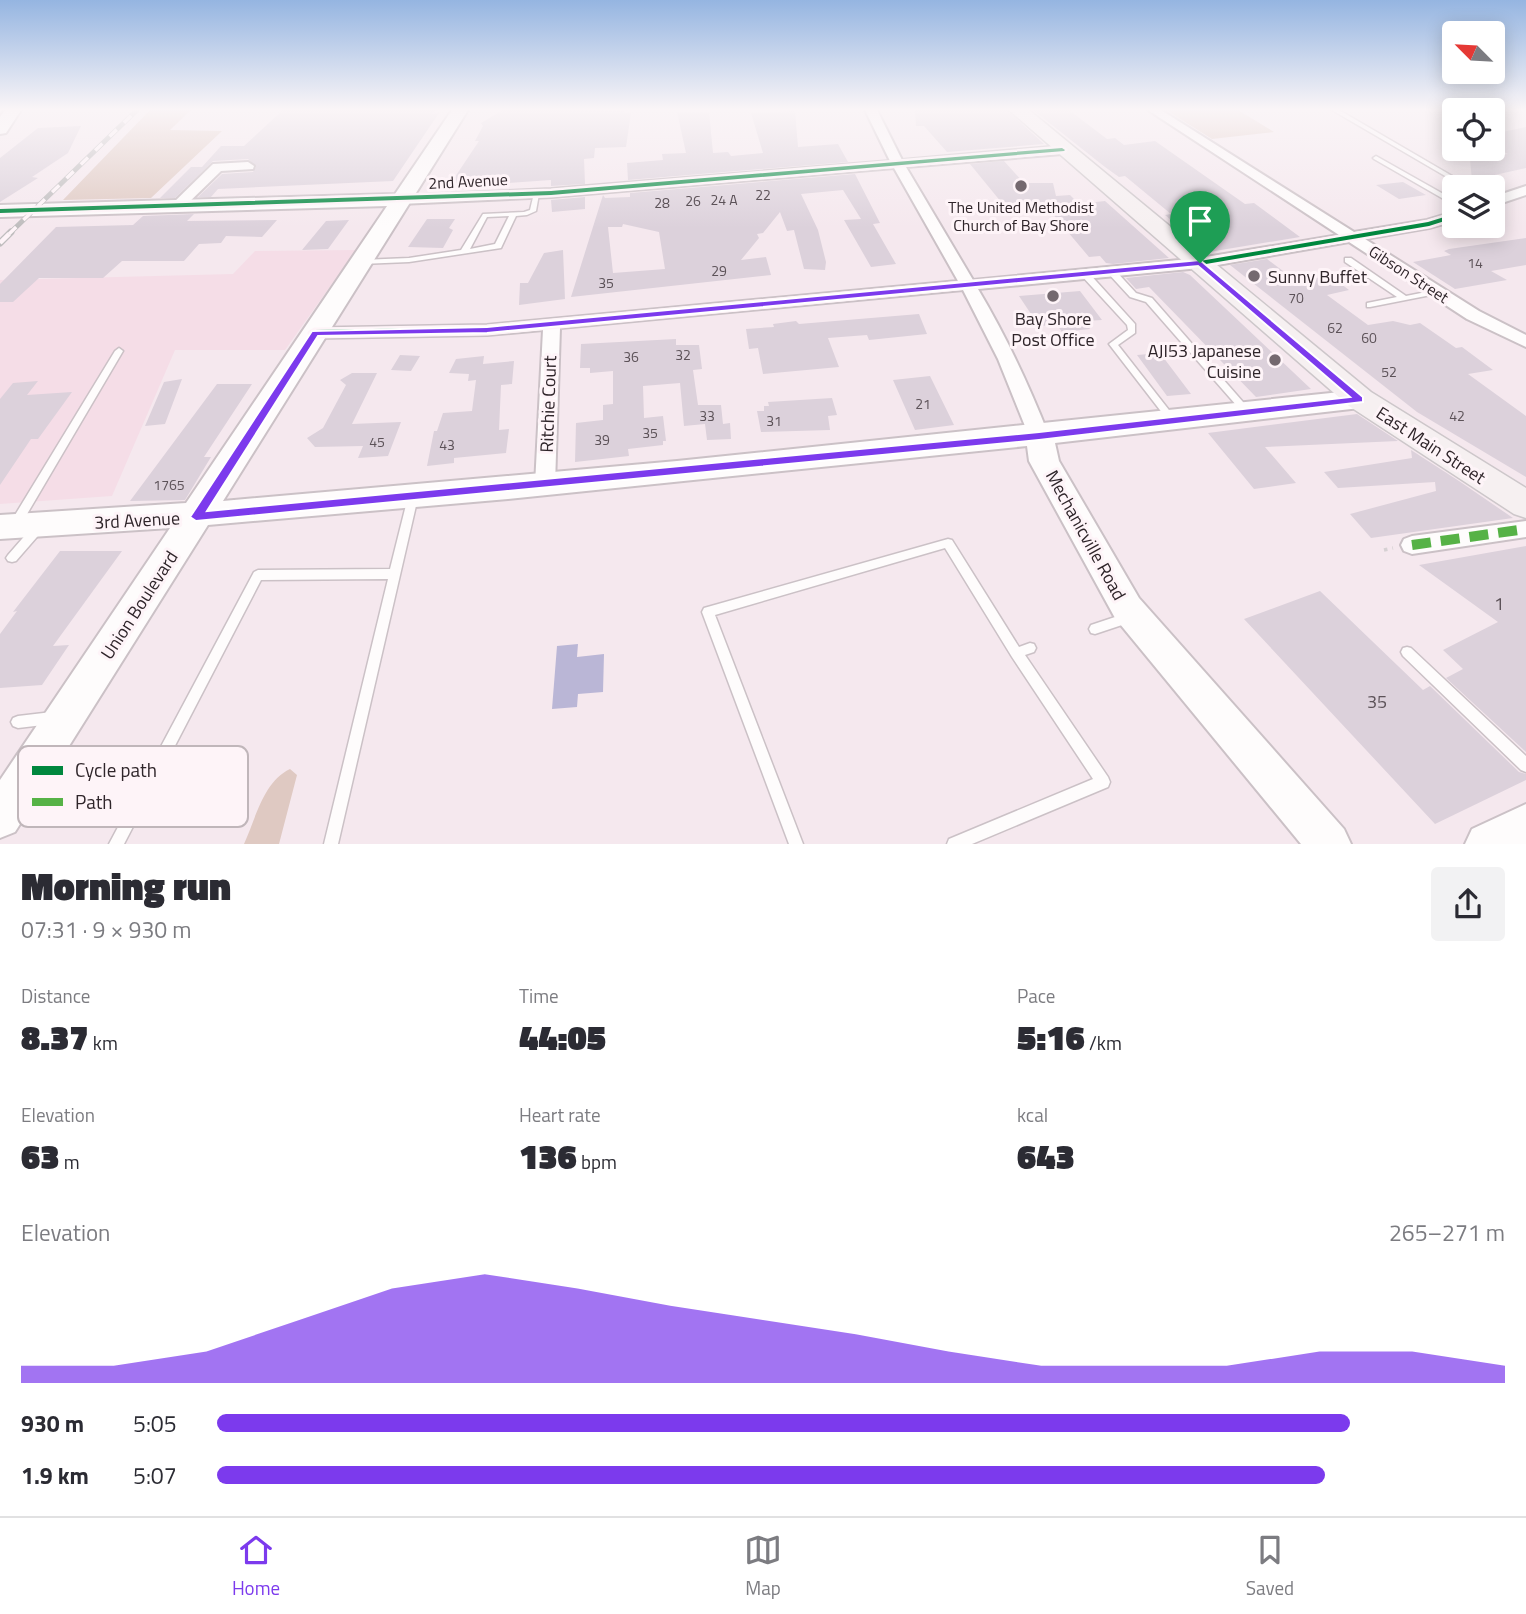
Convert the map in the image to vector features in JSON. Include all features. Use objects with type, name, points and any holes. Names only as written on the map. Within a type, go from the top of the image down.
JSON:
[{"type":"main road","name":"Union Boulevard","points":[[46,746],[434,149]]},
{"type":"main road","name":"East Main Street","points":[[1062,150],[1360,399],[1526,505]]},
{"type":"main road","name":"2nd Avenue","points":[[0,211],[400,200]]},
{"type":"main road","name":"3rd Avenue","points":[[18,526],[196,517],[545,485],[1039,436],[1360,399]]},
{"type":"main road","name":"Mechanicville Road","points":[[1039,436],[1044,461],[1134,615],[1329,844]]},
{"type":"main road","name":"Union Boulevard","points":[[0,817],[18,789]]},
{"type":"main road","points":[[1487,844],[1526,825]]},
{"type":"street","name":"Mechanicville Road","points":[[891,149],[968,284],[1010,365],[1039,436]]},
{"type":"street","name":"Gibson Street","points":[[1215,149],[1473,315],[1526,342]]},
{"type":"street","name":"2nd Avenue","points":[[400,200],[536,194],[1062,150]]},
{"type":"street","points":[[177,206],[218,167],[247,166]]},
{"type":"street","points":[[1505,198],[1526,190]]},
{"type":"street","points":[[315,333],[487,330],[1200,263],[1353,239],[1442,220]]},
{"type":"street","name":"Ritchie Court","points":[[545,485],[552,324]]},
{"type":"street","points":[[1412,545],[1526,529]]},
{"type":"lane","points":[[1403,149],[1447,175]]},
{"type":"lane","points":[[1376,158],[1442,195]]},
{"type":"lane","points":[[464,251],[485,215],[533,211],[536,194]]},
{"type":"lane","points":[[360,262],[409,260],[498,246],[514,214]]},
{"type":"lane","points":[[1348,260],[1404,298]]},
{"type":"lane","points":[[1110,270],[1133,295],[1149,300],[1247,412]]},
{"type":"lane","points":[[1084,273],[1131,324],[1132,331],[1113,344],[1173,421]]},
{"type":"lane","points":[[1370,305],[1436,292]]},
{"type":"lane","points":[[12,558],[18,526],[119,351]]},
{"type":"lane","points":[[331,844],[413,496]]},
{"type":"lane","points":[[796,844],[708,612],[948,543],[1023,650],[1103,782],[954,844]]},
{"type":"lane","points":[[168,746],[258,575],[396,574]]},
{"type":"lane","points":[[1095,629],[1134,615]]},
{"type":"lane","points":[[1406,652],[1526,765]]},
{"type":"lane","points":[[18,722],[66,716]]},
{"type":"lane","points":[[116,844],[125,827]]},
{"type":"shaded area","points":[[112,149],[203,149],[151,198],[63,200]]},
{"type":"shaded area","points":[[356,250],[285,350],[175,350],[112,496],[0,504],[0,280],[233,274],[255,251]]},
{"type":"shaded area","points":[[578,644],[577,657],[604,654],[603,692],[578,694],[577,707],[552,709],[557,646]]},
{"type":"shaded area","points":[[290,769],[297,775],[279,844],[244,844],[267,792],[281,775]]},
{"type":"building","points":[[11,149],[70,149],[32,177],[38,178],[0,202],[0,158]]},
{"type":"building","points":[[218,149],[414,149],[393,181],[218,189],[211,197],[198,197],[222,174],[253,172],[256,167],[248,159],[213,161],[175,198],[160,198],[191,167],[202,167]]},
{"type":"building","points":[[473,149],[595,149],[594,158],[584,159],[585,184],[551,186],[551,180],[480,185],[451,183]]},
{"type":"building","points":[[685,149],[713,149],[713,153],[728,152],[731,156],[763,153],[762,149],[841,149],[848,162],[628,180],[627,163],[663,160],[662,154],[686,153]]},
{"type":"building","points":[[945,149],[979,149],[947,152]]},
{"type":"building","points":[[1083,149],[1167,149],[1245,204],[1254,203],[1300,237],[1209,252],[1165,215],[1171,214],[1125,176],[1119,177]]},
{"type":"building","points":[[1505,149],[1526,149],[1526,168],[1494,175],[1472,175],[1470,161],[1505,161],[1505,154],[1508,154]]},
{"type":"building","points":[[1004,161],[1024,183],[1053,183],[1056,196],[1070,195],[1079,204],[1105,201],[1169,258],[1113,264],[1106,263],[1100,256],[1089,257],[1046,206],[1006,208],[970,164]]},
{"type":"building","points":[[855,174],[880,223],[873,224],[896,264],[871,267],[844,220],[861,219],[843,190],[801,194],[818,230],[826,262],[825,270],[804,269],[794,230],[787,231],[780,212],[763,233],[757,234],[759,238],[741,260],[766,257],[771,275],[571,297],[603,195],[605,198],[630,197],[630,193]],"holes":[[[623,224],[659,232],[665,269],[613,273],[608,227],[622,227]]]},
{"type":"building","points":[[1403,182],[1426,195],[1399,199],[1376,185]]},
{"type":"building","points":[[585,197],[585,209],[552,212],[551,200]]},
{"type":"building","points":[[194,214],[187,221],[277,220],[262,237],[226,236],[221,243],[199,244],[184,261],[122,261],[103,278],[39,278],[13,302],[0,302],[0,284],[56,227],[133,225],[143,216]]},
{"type":"building","points":[[427,219],[455,219],[449,228],[453,230],[443,248],[408,247]]},
{"type":"building","points":[[349,220],[328,249],[302,250],[326,221]]},
{"type":"building","points":[[1526,238],[1526,265],[1491,271],[1507,280],[1455,289],[1413,262],[1451,255],[1444,251],[1449,249]]},
{"type":"building","points":[[563,250],[565,299],[519,305],[520,283],[528,283],[544,253]]},
{"type":"building","points":[[1267,259],[1287,274],[1307,271],[1319,279],[1332,277],[1349,290],[1327,295],[1368,325],[1393,321],[1410,325],[1420,323],[1456,348],[1462,347],[1493,370],[1468,374],[1526,416],[1526,477],[1417,412],[1230,265]]},
{"type":"building","points":[[1183,272],[1190,275],[1311,389],[1256,397],[1149,287],[1136,289],[1126,278]]},
{"type":"building","points":[[1080,291],[1102,320],[1085,321],[1090,329],[1062,332],[1057,325],[1039,326],[1019,296]]},
{"type":"building","points":[[919,314],[927,334],[869,340],[867,335],[828,338],[839,367],[763,374],[758,348],[749,349],[746,329],[774,327],[773,324],[796,321],[799,324]]},
{"type":"building","points":[[676,339],[676,345],[699,345],[702,369],[693,370],[698,405],[721,405],[723,424],[730,423],[731,439],[707,440],[705,424],[684,426],[680,383],[643,386],[644,418],[663,416],[666,441],[663,441],[663,445],[628,449],[629,456],[575,462],[576,423],[603,420],[603,405],[613,404],[613,371],[590,373],[590,368],[580,368],[581,344]]},
{"type":"building","points":[[1160,353],[1191,394],[1167,396],[1137,355]]},
{"type":"building","points":[[400,355],[420,356],[411,371],[391,370]]},
{"type":"building","points":[[484,356],[483,364],[514,361],[512,384],[501,385],[499,430],[509,429],[506,453],[454,458],[454,463],[427,466],[434,431],[437,431],[443,413],[472,411],[476,380],[468,381],[469,374],[449,373],[456,359]]},
{"type":"building","points":[[352,373],[377,373],[352,424],[401,422],[388,456],[358,458],[363,446],[315,447],[307,438],[323,428],[346,385],[340,380]]},
{"type":"building","points":[[930,376],[954,425],[915,430],[893,380]]},
{"type":"building","points":[[182,379],[165,424],[145,426],[164,382]]},
{"type":"building","points":[[38,381],[27,395],[72,392],[38,439],[31,439],[0,485],[0,399],[13,383]]},
{"type":"building","points":[[217,384],[252,384],[204,457],[211,457],[185,500],[130,501]]},
{"type":"building","points":[[832,398],[837,415],[828,416],[830,430],[761,432],[757,411],[764,411],[764,406],[769,406],[768,402]]},
{"type":"building","points":[[1357,414],[1398,441],[1265,447],[1296,483],[1254,489],[1208,433]]},
{"type":"building","points":[[1411,450],[1513,518],[1371,538],[1350,514],[1436,491],[1435,482],[1338,488],[1324,472],[1412,458]]},
{"type":"building","points":[[1526,546],[1526,752],[1446,678],[1463,669],[1443,650],[1498,622],[1419,565]]},
{"type":"building","points":[[60,551],[122,551],[53,646],[69,645],[42,685],[0,688],[0,634],[17,611],[13,612]]},
{"type":"building","points":[[1320,591],[1423,690],[1430,686],[1519,772],[1526,774],[1526,780],[1435,824],[1244,619]]},
{"type":"railway","points":[[9,234],[96,149]]},
{"type":"railway","points":[[0,243],[9,234]]},
{"type":"marked path","points":[[1412,545],[1526,529]]},
{"type":"cycle path","points":[[0,211],[551,193],[1062,150]]},
{"type":"cycle path","points":[[315,333],[487,330],[1200,263],[1442,220]]},
{"type":"place","name":"The United Methodist Church of Bay Shore","points":[[1021,186]]},
{"type":"place","name":"Sunny Buffet","points":[[1254,276]]},
{"type":"place","name":"Bay Shore Post Office","points":[[1053,296]]},
{"type":"place","name":"AJI53 Japanese Cuisine","points":[[1275,360]]},
{"type":"route","points":[[1200,263],[1360,399],[1039,436],[196,517],[315,333],[487,330],[1200,263]]}]
